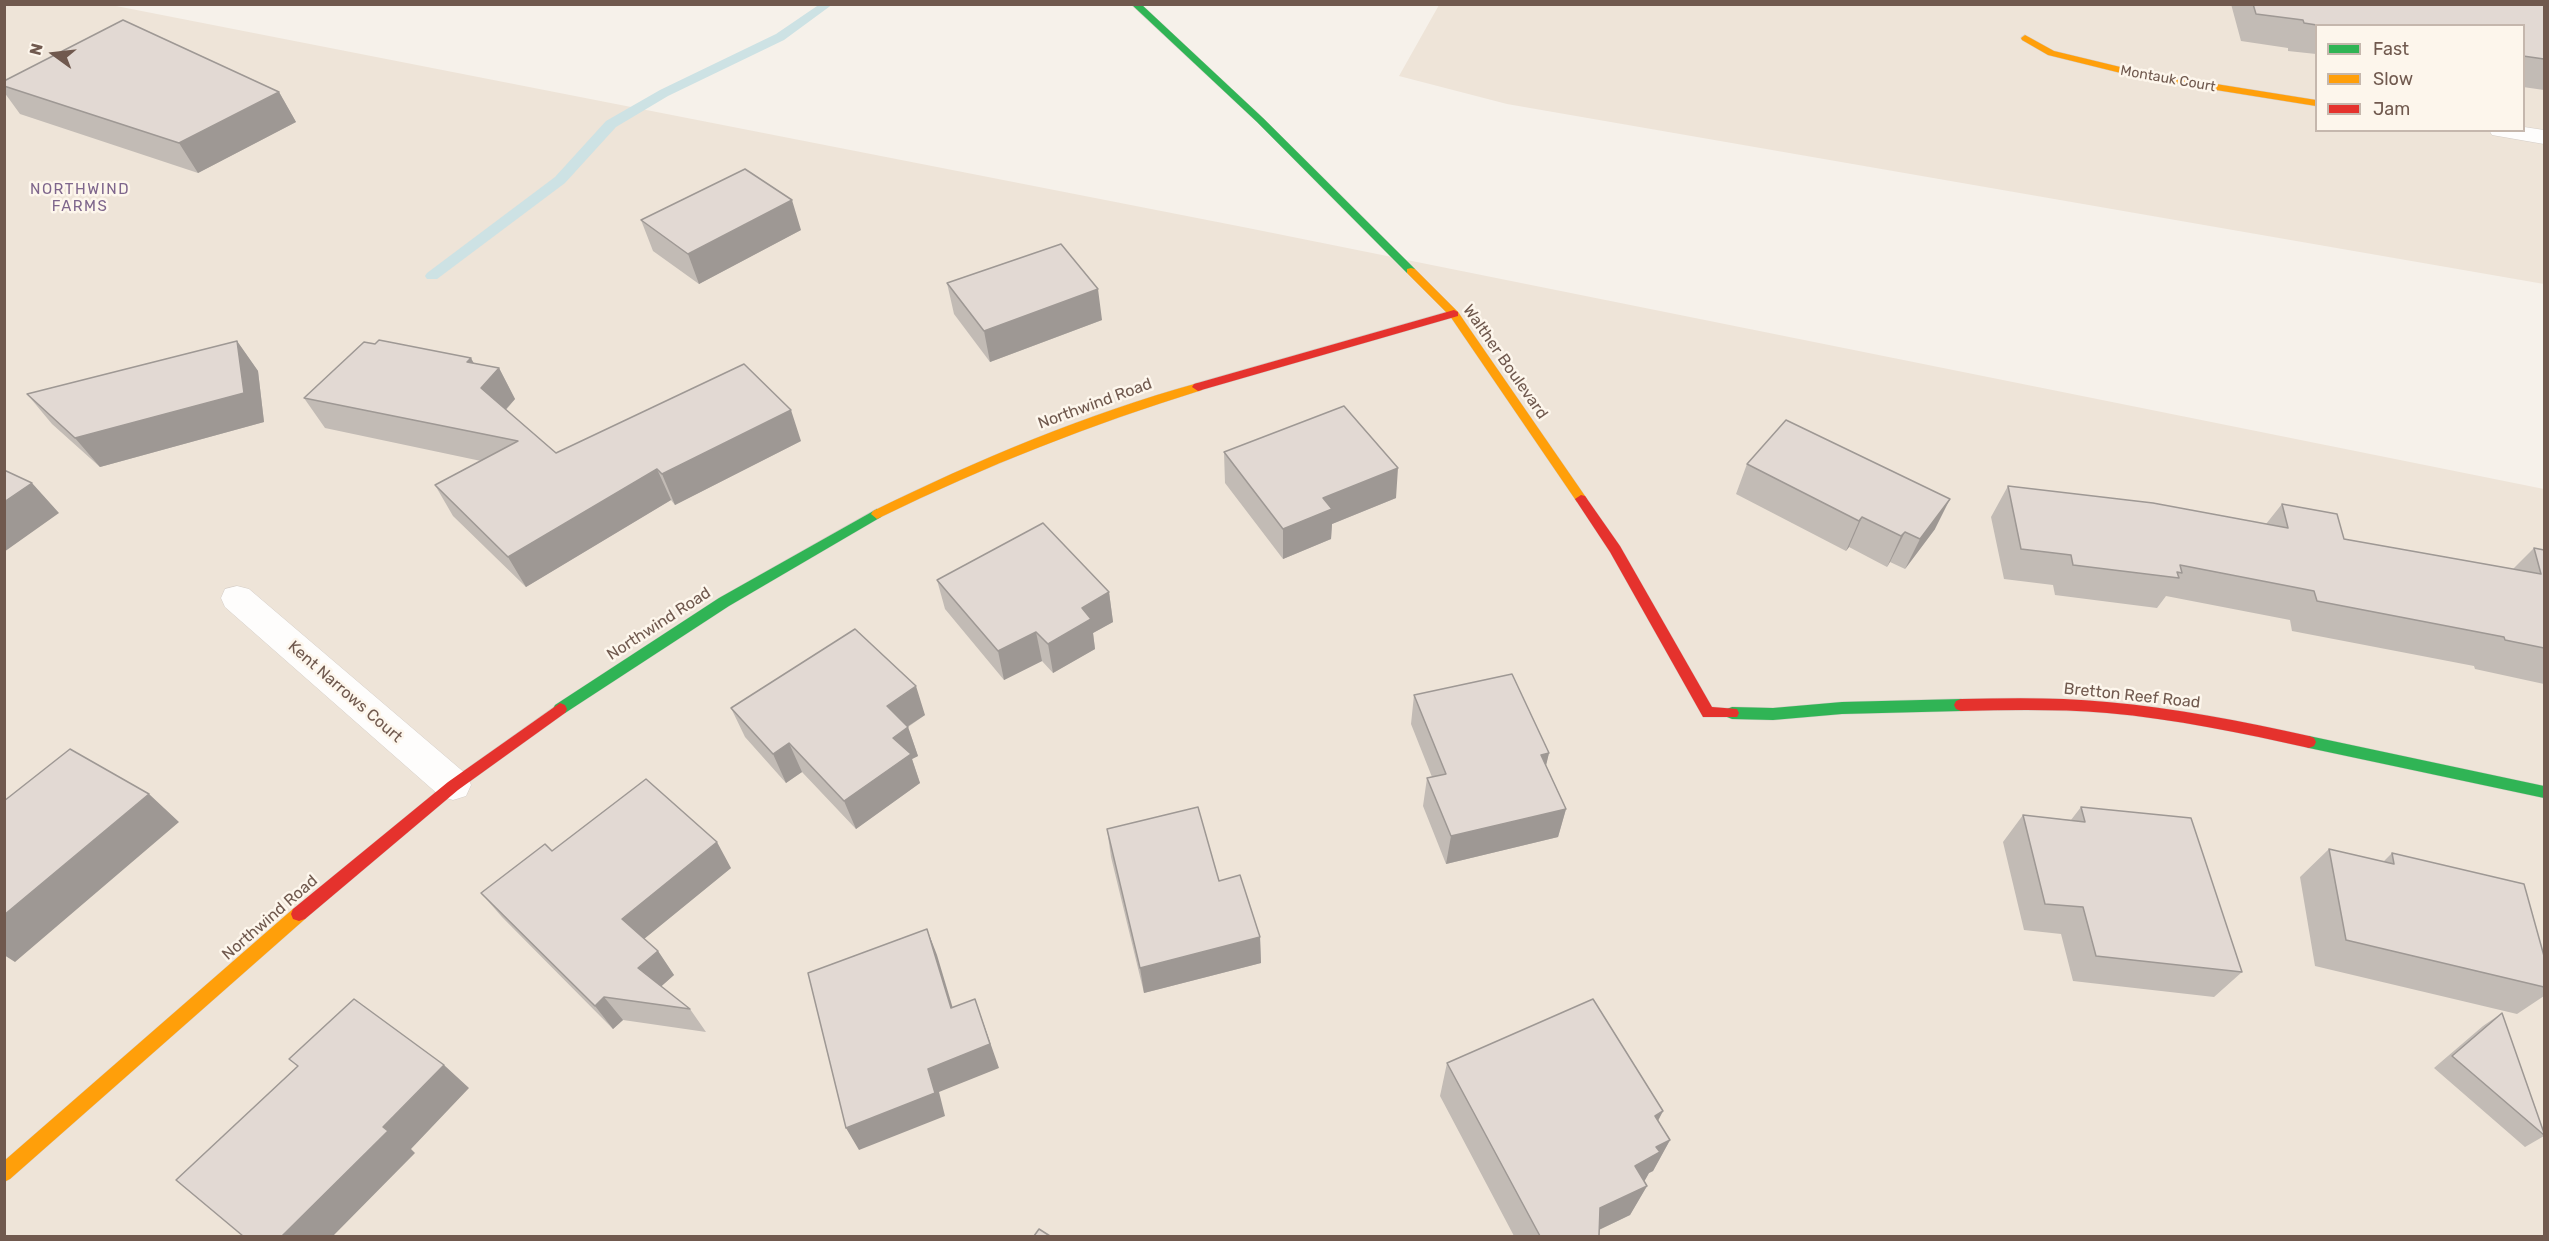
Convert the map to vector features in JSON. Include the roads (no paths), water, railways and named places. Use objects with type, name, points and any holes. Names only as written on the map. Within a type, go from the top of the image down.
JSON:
[{"type":"street","name":"Walther Boulevard","points":[[1135,4],[1260,120],[1454,314],[1616,549],[1708,713]]},
{"type":"street","name":"Montauk Court","points":[[2025,38],[2051,53],[2107,68],[2315,103]]},
{"type":"street","points":[[2513,132],[2544,137]]},
{"type":"street","name":"Northwind Road","points":[[4,1173],[342,877],[453,785],[574,698],[714,608],[836,537],[932,487],[1097,418],[1297,356],[1454,314]]},
{"type":"street","name":"Kent Narrows Court","points":[[237,598],[453,785]]},
{"type":"street","name":"Bretton Reef Road","points":[[1708,713],[1773,714],[1842,708],[2028,704],[2123,709],[2213,721],[2544,792]]},
{"type":"waterway","points":[[432,276],[560,180],[611,124],[664,93],[780,37],[828,4]]},
{"type":"district","name":"NORTHWIND FARMS","points":[[80,198]]}]
